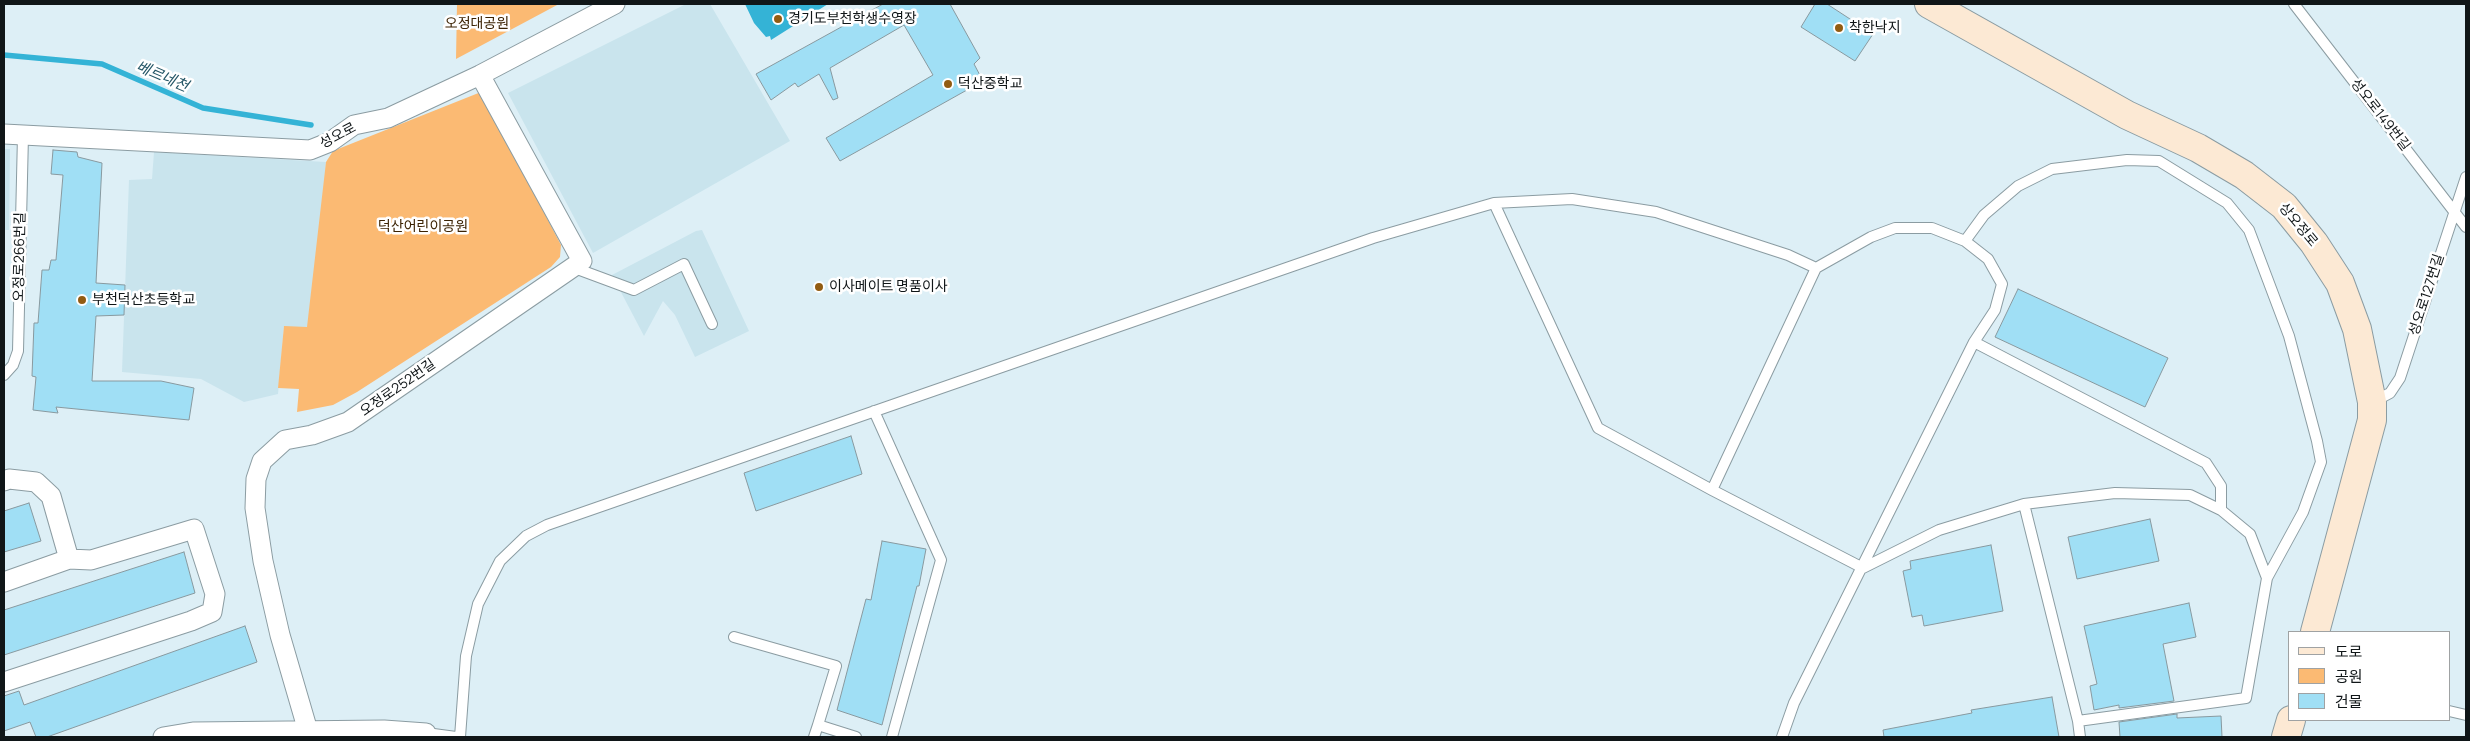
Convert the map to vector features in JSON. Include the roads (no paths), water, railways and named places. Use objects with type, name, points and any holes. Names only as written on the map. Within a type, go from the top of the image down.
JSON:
[{"type":"street","name":"성오로","points":[[4,134],[310,150],[330,142],[354,125],[388,118],[480,75],[614,4]]},
{"type":"street","name":"상오정로","points":[[1929,4],[2126,115],[2198,148],[2244,175],[2284,206],[2314,243],[2340,283],[2357,329],[2372,402],[2372,420],[2315,631]]},
{"type":"street","points":[[480,75],[582,261],[572,267]]},
{"type":"street","name":"오정로252번길","points":[[308,731],[280,635],[263,562],[255,508],[256,479],[262,462],[285,440],[312,435],[348,422],[572,267]]},
{"type":"street","points":[[4,481],[10,479],[36,482],[51,496],[69,559]]},
{"type":"street","points":[[4,582],[69,559],[91,560],[194,529],[214,594],[212,612],[191,621],[4,682]]},
{"type":"street","points":[[2286,737],[2291,721]]},
{"type":"street","points":[[163,737],[193,732],[262,734],[384,730],[426,733]]},
{"type":"lane","name":"성오로149번길","points":[[2294,4],[2466,227]]},
{"type":"lane","name":"오정로266번길","points":[[4,375],[13,365],[18,351],[23,135]]},
{"type":"lane","points":[[1964,241],[1984,214],[2018,186],[2052,169],[2127,160],[2159,161],[2227,202],[2249,230],[2288,336],[2317,441],[2321,462],[2303,512],[2267,578],[2246,698],[2078,721]]},
{"type":"lane","name":"성오로127번길","points":[[2372,402],[2390,393],[2400,378],[2466,177]]},
{"type":"lane","points":[[460,737],[466,656],[478,604],[500,561],[526,536],[547,525],[1373,238],[1494,203],[1572,199],[1656,212],[1788,255],[1816,268]]},
{"type":"lane","points":[[1494,203],[1598,428],[1712,490],[1864,568]]},
{"type":"lane","points":[[1712,490],[1816,268],[1870,237],[1895,228],[1932,228],[1964,241],[1988,259],[2002,284],[1995,310],[1974,342],[1864,568],[1794,703],[1782,737]]},
{"type":"lane","points":[[572,267],[634,290],[684,264],[712,324]]},
{"type":"lane","points":[[1974,342],[2206,463],[2221,486],[2221,510]]},
{"type":"lane","points":[[874,411],[941,560],[892,737]]},
{"type":"lane","points":[[1864,568],[1939,530],[2024,504],[2115,492],[2190,495],[2221,510],[2250,534],[2267,578]]},
{"type":"lane","points":[[2024,504],[2078,721],[2080,737]]},
{"type":"lane","points":[[734,637],[836,666],[814,737]]},
{"type":"lane","points":[[2450,711],[2466,715]]},
{"type":"lane","points":[[818,725],[856,737]]},
{"type":"lane","points":[[426,733],[456,737]]},
{"type":"water","name":"경기도부천학생수영장","points":[[745,4],[828,4],[771,40],[770,36],[766,37],[754,23]]},
{"type":"waterway","name":"베르네천","points":[[4,55],[102,64],[203,108],[311,125]]},
{"type":"place","name":"경기도부천학생수영장","points":[[778,19]]},
{"type":"place","name":"착한낙지","points":[[1839,28]]},
{"type":"place","name":"덕산중학교","points":[[948,84]]},
{"type":"place","name":"이사메이트 명품이사","points":[[819,287]]},
{"type":"place","name":"부천덕산초등학교","points":[[82,300]]},
{"type":"park label","name":"오정대공원","points":[[477,24]]},
{"type":"park label","name":"덕산어린이공원","points":[[423,227]]}]
